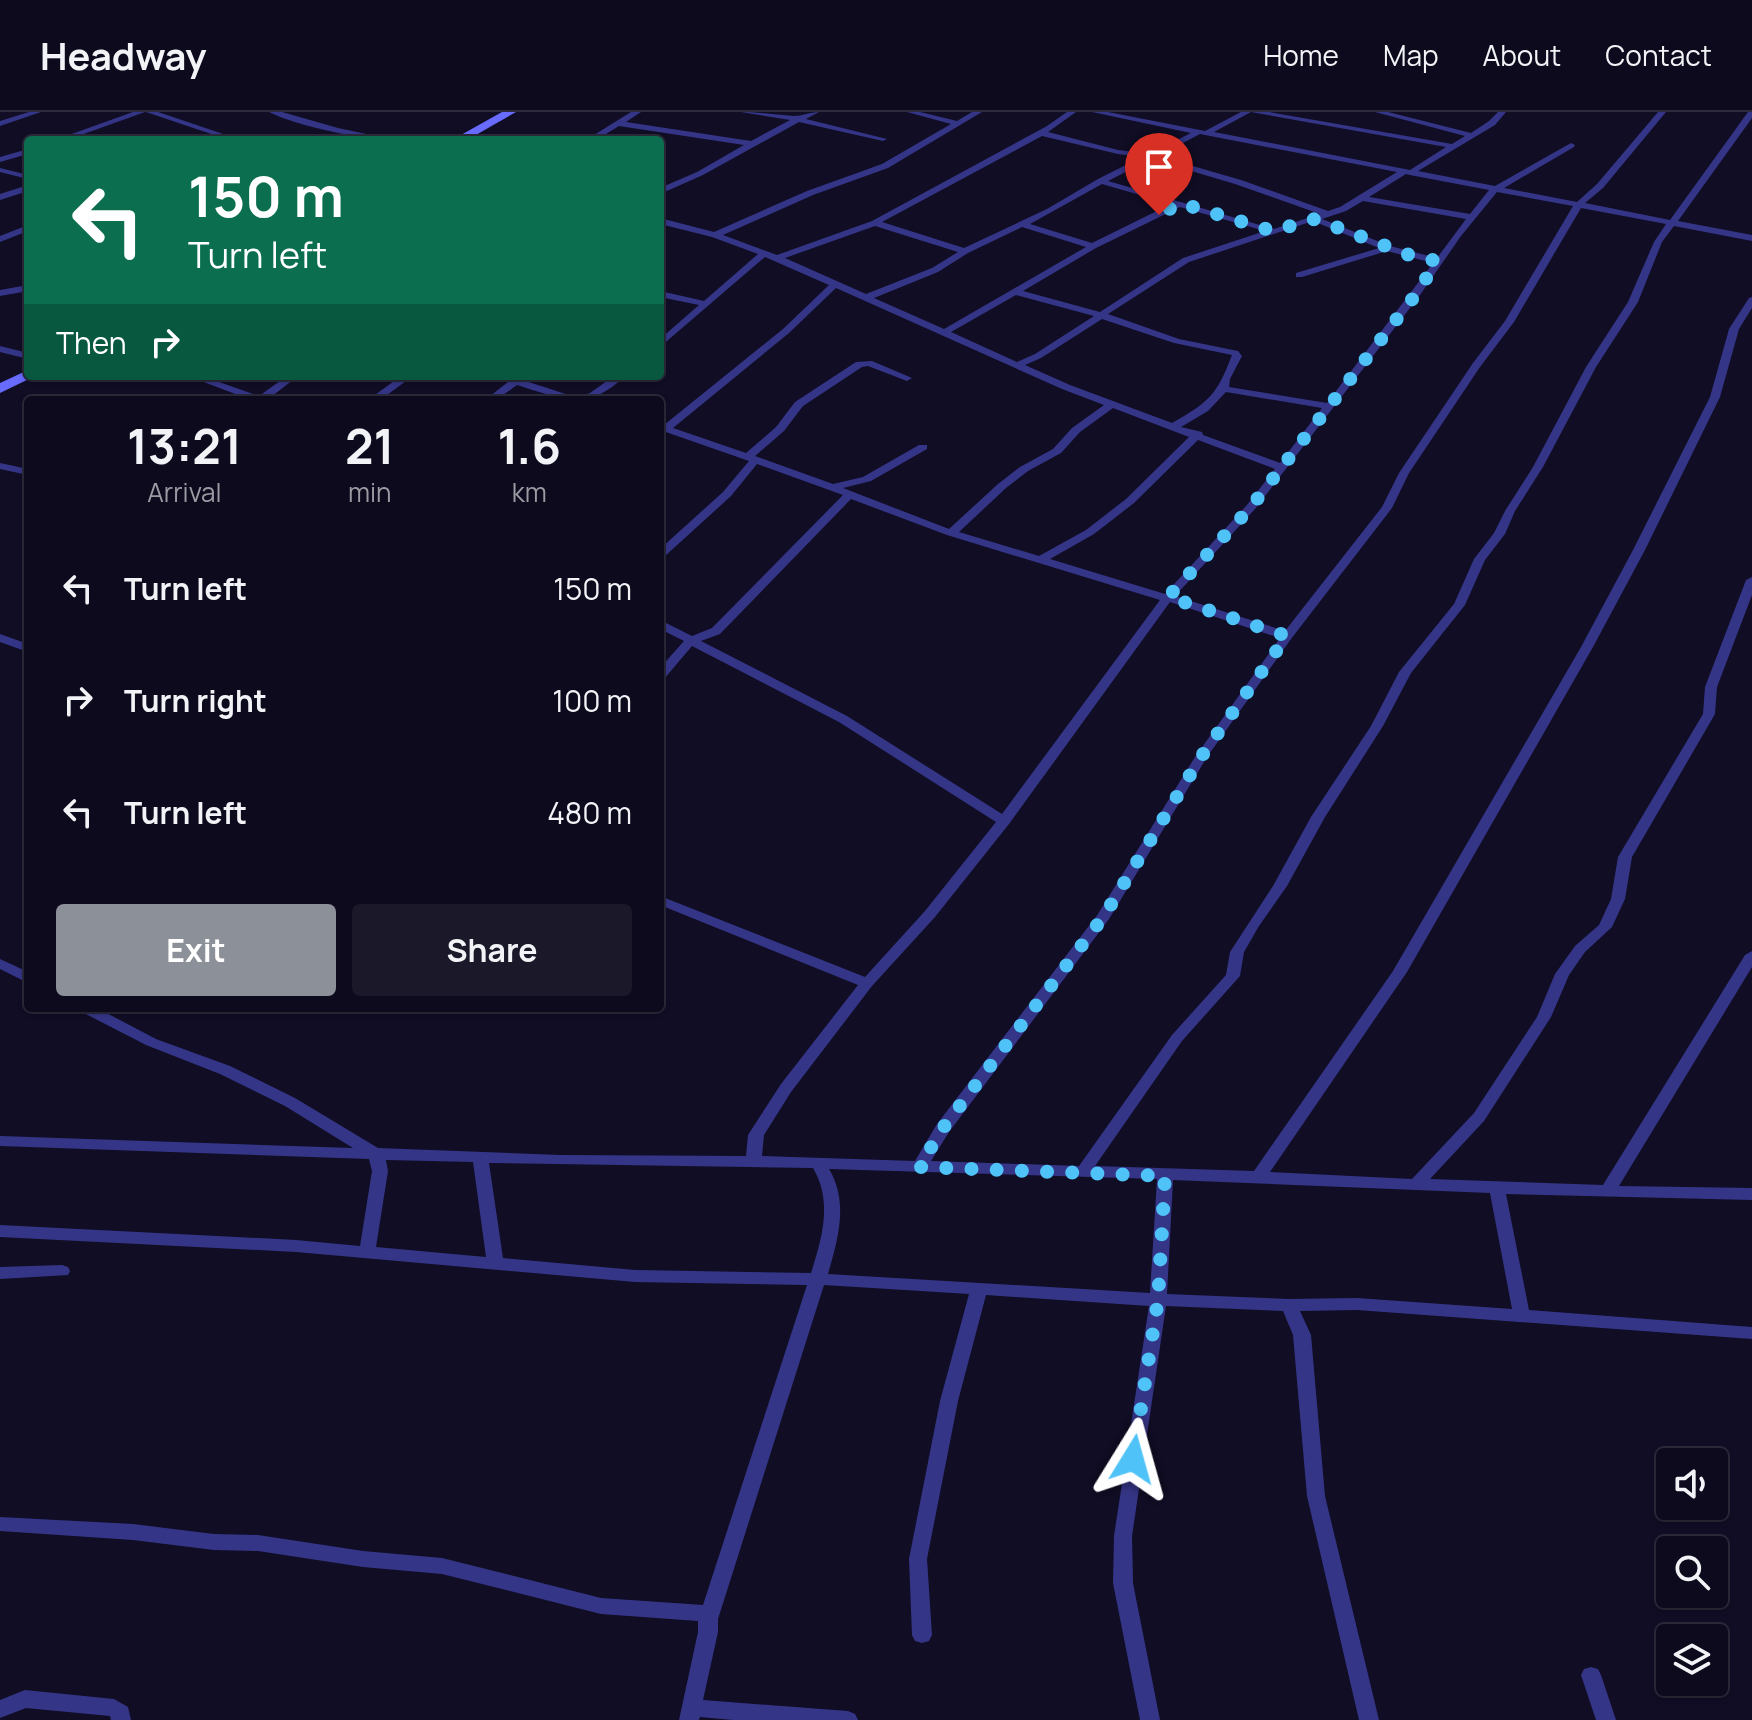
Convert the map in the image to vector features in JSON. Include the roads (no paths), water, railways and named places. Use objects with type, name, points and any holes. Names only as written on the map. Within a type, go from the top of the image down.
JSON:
[{"type":"main road","points":[[465,136],[510,112]]},
{"type":"main road","points":[[0,389],[24,376]]},
{"type":"street","points":[[0,124],[37,112]]},
{"type":"street","points":[[71,136],[141,112]]},
{"type":"street","points":[[150,112],[222,136]]},
{"type":"street","points":[[273,112],[369,136]]},
{"type":"street","points":[[596,136],[637,112]]},
{"type":"street","points":[[745,112],[798,119],[883,139]]},
{"type":"street","points":[[664,189],[815,112]]},
{"type":"street","points":[[911,112],[959,124]]},
{"type":"street","points":[[715,235],[810,193],[885,166],[978,112]]},
{"type":"street","points":[[777,258],[875,223],[1041,133],[1072,112]]},
{"type":"street","points":[[1096,112],[1752,238]]},
{"type":"street","points":[[865,298],[935,270],[965,251],[1050,211],[1149,156],[1247,112]]},
{"type":"street","points":[[1255,112],[1452,146]]},
{"type":"street","points":[[1379,112],[1471,135]]},
{"type":"street","points":[[1018,365],[1038,356],[1186,260],[1329,214],[1363,198],[1492,123],[1502,112]]},
{"type":"street","points":[[919,1167],[943,1128],[1104,916],[1201,757],[1287,636],[1387,508],[1404,473],[1476,365],[1509,322],[1578,205],[1600,186],[1662,112]]},
{"type":"street","points":[[1082,1173],[1177,1038],[1233,976],[1237,952],[1377,726],[1405,672],[1459,605],[1480,559],[1507,521],[1583,379],[1633,302],[1658,242],[1752,112]]},
{"type":"street","points":[[616,123],[753,144]]},
{"type":"street","points":[[1041,133],[1118,152],[1149,156],[1250,186],[1329,214]]},
{"type":"street","points":[[753,1161],[756,1135],[768,1111],[867,983],[930,914],[1004,821],[1168,598],[1251,507],[1472,217],[1494,190],[1571,145]]},
{"type":"street","points":[[0,160],[24,152]]},
{"type":"street","points":[[0,170],[24,176]]},
{"type":"street","points":[[1101,181],[1273,231]]},
{"type":"street","points":[[0,197],[24,189]]},
{"type":"street","points":[[1363,198],[1472,217]]},
{"type":"street","points":[[945,332],[1093,246],[1180,203]]},
{"type":"street","points":[[1315,219],[1387,248],[1437,261]]},
{"type":"street","points":[[664,222],[715,235],[777,258],[1018,365],[1280,467]]},
{"type":"street","points":[[875,223],[965,251]]},
{"type":"street","points":[[1021,224],[1093,246]]},
{"type":"street","points":[[0,239],[24,230]]},
{"type":"street","points":[[1299,275],[1387,248]]},
{"type":"street","points":[[664,341],[764,253]]},
{"type":"street","points":[[664,427],[786,331],[834,285]]},
{"type":"street","points":[[0,293],[24,289]]},
{"type":"street","points":[[1017,292],[1101,315],[1177,341],[1235,353],[1237,356],[1225,379],[1224,389],[1204,409],[1175,426]]},
{"type":"street","points":[[664,295],[707,304]]},
{"type":"street","points":[[1258,1177],[1400,972],[1532,745],[1639,550],[1715,397],[1734,329],[1752,300]]},
{"type":"street","points":[[0,349],[24,355]]},
{"type":"street","points":[[664,551],[727,494],[751,458],[780,429],[799,404],[859,364],[869,363],[907,378]]},
{"type":"street","points":[[204,380],[249,396]]},
{"type":"street","points":[[266,396],[288,380]]},
{"type":"street","points":[[379,396],[402,380]]},
{"type":"street","points":[[590,396],[615,380]]},
{"type":"street","points":[[495,396],[516,381],[562,396]]},
{"type":"street","points":[[1224,389],[1328,406]]},
{"type":"street","points":[[951,533],[1002,486],[1024,469],[1057,451],[1076,430],[1112,404]]},
{"type":"street","points":[[664,428],[951,533],[1287,636]]},
{"type":"street","points":[[1038,561],[1090,532],[1130,501],[1198,434]]},
{"type":"street","points":[[829,488],[867,479],[923,447]]},
{"type":"street","points":[[0,466],[24,471]]},
{"type":"street","points":[[664,671],[690,641],[716,631],[848,496]]},
{"type":"street","points":[[1416,1184],[1479,1117],[1544,1017],[1562,974],[1580,949],[1605,927],[1618,899],[1625,857],[1709,714],[1711,687],[1752,580]]},
{"type":"street","points":[[664,626],[843,719],[1004,821]]},
{"type":"street","points":[[0,638],[24,647]]},
{"type":"street","points":[[664,902],[867,983]]},
{"type":"street","points":[[1608,1191],[1752,955]]},
{"type":"street","points":[[0,963],[24,976]]},
{"type":"street","points":[[93,1012],[151,1042],[225,1070],[290,1102],[372,1152],[378,1160],[380,1171],[367,1253]]},
{"type":"street","points":[[0,1141],[753,1161],[1497,1188],[1752,1194]]},
{"type":"street","points":[[480,1156],[495,1264]]},
{"type":"street","points":[[818,1163],[831,1183],[834,1200],[828,1246],[708,1619],[708,1632],[689,1714],[848,1720]]},
{"type":"street","points":[[1150,1720],[1123,1583],[1123,1536],[1158,1300],[1165,1176]]},
{"type":"street","points":[[1497,1188],[1521,1314]]},
{"type":"street","points":[[0,1231],[296,1246],[635,1276],[818,1279],[978,1292],[1289,1305],[1357,1304],[1752,1333]]},
{"type":"street","points":[[0,1273],[62,1271]]},
{"type":"street","points":[[922,1635],[918,1559],[949,1401],[978,1292]]},
{"type":"street","points":[[1289,1305],[1302,1335],[1316,1496],[1369,1720]]},
{"type":"street","points":[[0,1524],[60,1526],[214,1542],[258,1543],[363,1559],[442,1566],[601,1606],[693,1611],[703,1613],[708,1619]]},
{"type":"street","points":[[1591,1675],[1606,1720]]},
{"type":"street","points":[[0,1709],[25,1699],[114,1708],[121,1713],[121,1720]]}]
